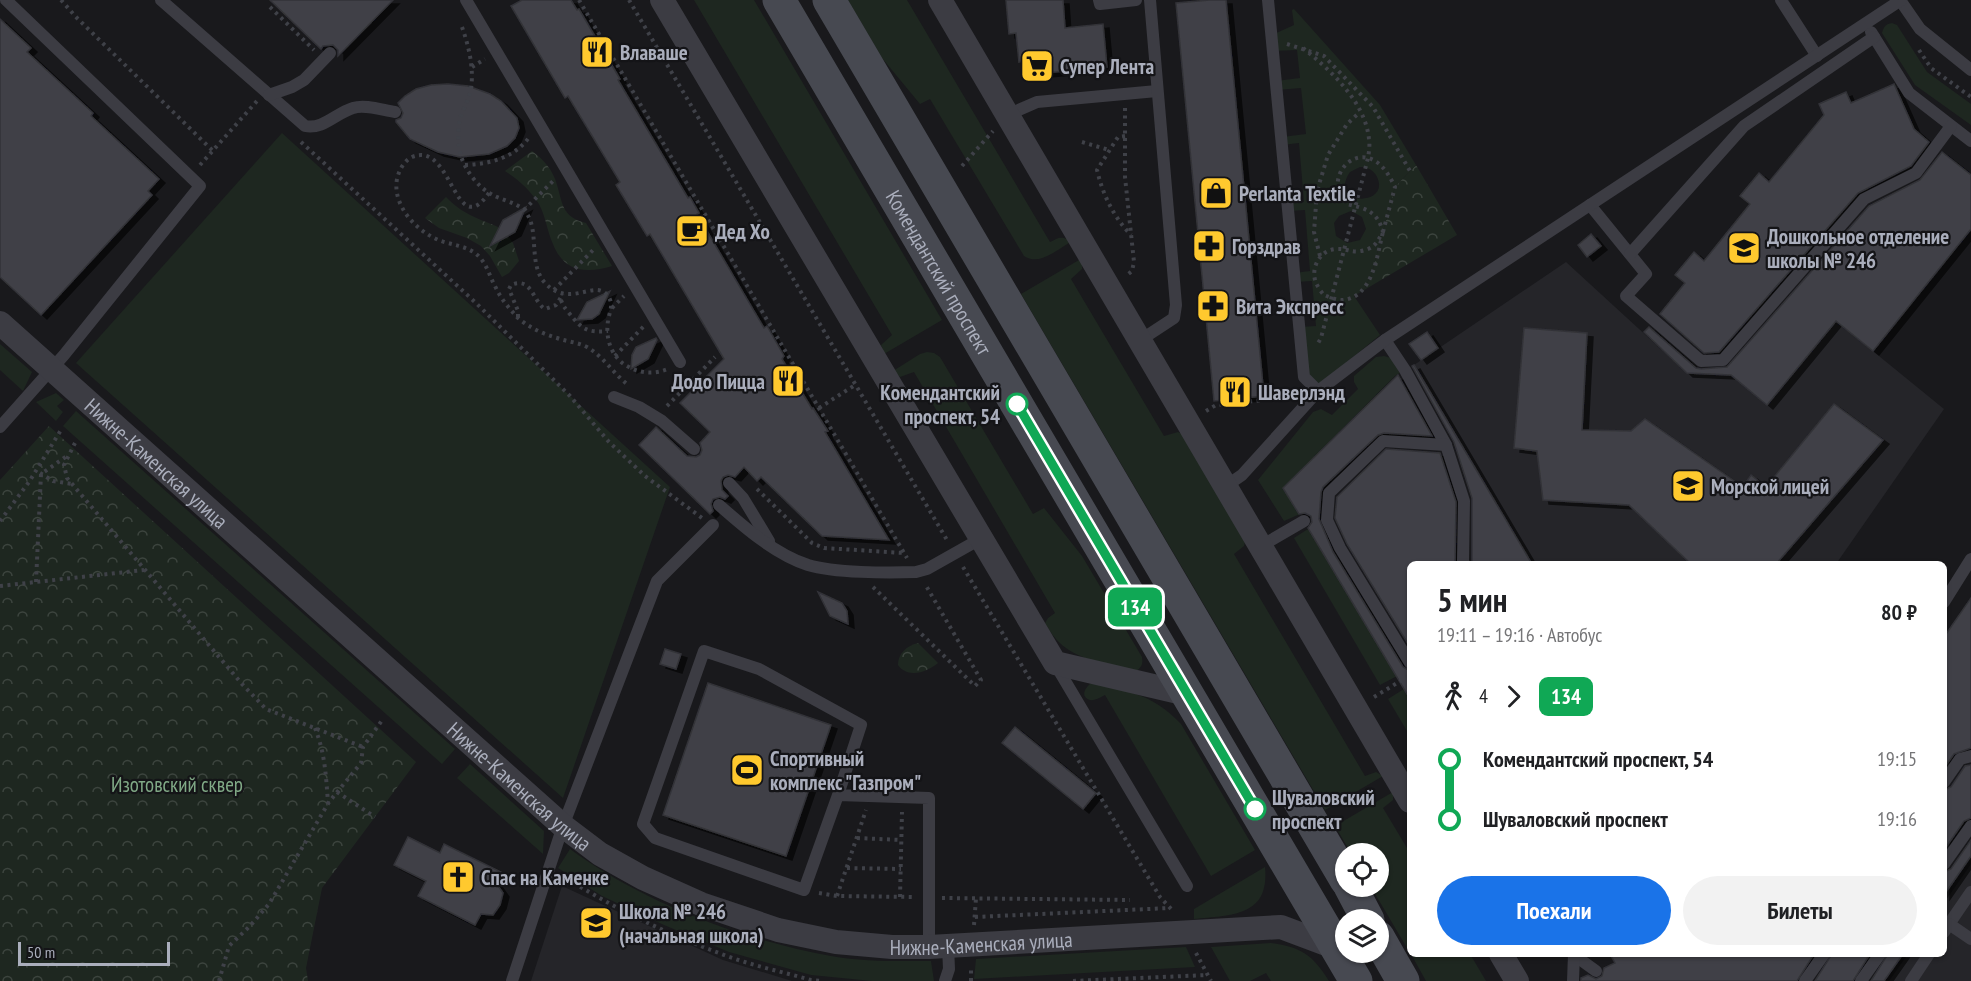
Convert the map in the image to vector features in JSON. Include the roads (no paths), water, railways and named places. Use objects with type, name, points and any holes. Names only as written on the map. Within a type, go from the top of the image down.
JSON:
[{"type":"main road","name":"Комендантский проспект","points":[[779,0],[1335,945]]},
{"type":"main road","name":"Комендантский проспект","points":[[829,0],[1335,861]]},
{"type":"main road","points":[[1389,956],[1403,981]]},
{"type":"main road","name":"Комендантский проспект","points":[[1346,963],[1356,981]]},
{"type":"street","points":[[662,0],[1055,663],[1187,694]]},
{"type":"street","points":[[946,2],[1006,115],[1407,796]]},
{"type":"street","name":"Нижне-Каменская улица","points":[[0,323],[563,826],[600,854],[643,878],[712,908],[778,930],[836,942],[892,947],[938,946],[1281,927],[1335,947]]},
{"type":"street","points":[[1281,927],[1304,892]]},
{"type":"street","points":[[1503,957],[1516,981]]},
{"type":"lane","points":[[0,427],[52,369],[200,186],[6,0]]},
{"type":"lane","points":[[160,0],[305,126],[312,128],[318,126],[351,108],[361,107],[395,112]]},
{"type":"lane","points":[[466,0],[680,362]]},
{"type":"lane","points":[[1099,0],[1100,4],[1136,0]]},
{"type":"lane","points":[[1139,341],[1174,318],[1176,305],[1150,0]]},
{"type":"lane","points":[[1268,0],[1304,377],[1318,391]]},
{"type":"lane","points":[[1781,0],[1816,56]]},
{"type":"lane","points":[[1226,486],[1242,476],[1318,391],[1385,340],[1901,0],[1920,29],[1971,70]]},
{"type":"lane","points":[[1865,23],[1909,93],[1971,141]]},
{"type":"lane","points":[[1630,254],[1744,126],[1874,37]]},
{"type":"lane","points":[[267,93],[292,87],[304,80],[327,57]]},
{"type":"lane","points":[[1006,115],[1037,102],[1157,92]]},
{"type":"lane","points":[[1590,205],[1646,274],[1626,296],[1701,361],[1724,360],[1864,199],[1916,173],[1951,126]]},
{"type":"lane","points":[[1385,340],[1405,370],[1446,445],[1455,468],[1464,501],[1463,561]]},
{"type":"lane","points":[[614,397],[639,407],[662,421],[694,449]]},
{"type":"lane","points":[[1407,658],[1340,548],[1327,520],[1329,493],[1383,441],[1446,445]]},
{"type":"lane","points":[[729,483],[743,498],[772,545]]},
{"type":"lane","points":[[719,505],[746,528],[788,556],[809,565],[829,569],[916,572],[982,538]]},
{"type":"lane","points":[[1260,546],[1304,521]]},
{"type":"lane","points":[[512,981],[563,826],[657,581],[712,525]]},
{"type":"lane","points":[[1947,597],[1971,559]]},
{"type":"lane","points":[[704,651],[759,669],[861,725],[838,795],[804,890],[655,838],[643,824],[704,651]]},
{"type":"lane","points":[[1055,663],[1187,886]]},
{"type":"lane","points":[[1947,778],[1960,759],[1971,756]]},
{"type":"lane","points":[[838,795],[929,798],[928,898],[938,946],[949,969],[945,981]]},
{"type":"lane","points":[[1947,860],[1971,826]]},
{"type":"lane","points":[[1971,892],[1947,928],[1971,939]]},
{"type":"lane","points":[[1573,981],[1574,957]]},
{"type":"lane","points":[[1578,957],[1596,971]]},
{"type":"lane","points":[[1805,981],[1822,957]]},
{"type":"lane","points":[[1861,981],[1878,957]]},
{"type":"lane","points":[[1911,981],[1927,957]]},
{"type":"place","name":"Влаваше","points":[[597,52]]},
{"type":"place","name":"Супер Лента","points":[[1037,66]]},
{"type":"place","name":"Perlanta Textile","points":[[1216,193]]},
{"type":"place","name":"Дед Хо","points":[[692,231]]},
{"type":"place","name":"Горздрав","points":[[1209,246]]},
{"type":"place","name":"Дошкольное отделение школы № 246","points":[[1744,248]]},
{"type":"place","name":"Вита Экспресс","points":[[1213,306]]},
{"type":"place","name":"Додо Пицца","points":[[788,381]]},
{"type":"place","name":"Шаверлэнд","points":[[1235,392]]},
{"type":"place","name":"Комендантский проспект, 54","points":[[1017,404]]},
{"type":"place","name":"Морской лицей","points":[[1688,486]]},
{"type":"place","name":"Спортивный комплекс \"Газпром\"","points":[[747,770]]},
{"type":"place","name":"Шуваловский проспект","points":[[1255,809]]},
{"type":"place","name":"Спас на Каменке","points":[[458,877]]},
{"type":"place","name":"Школа № 246 (начальная школа)","points":[[596,923]]},
{"type":"park label","name":"Изотовский сквер","points":[[177,784]]}]
